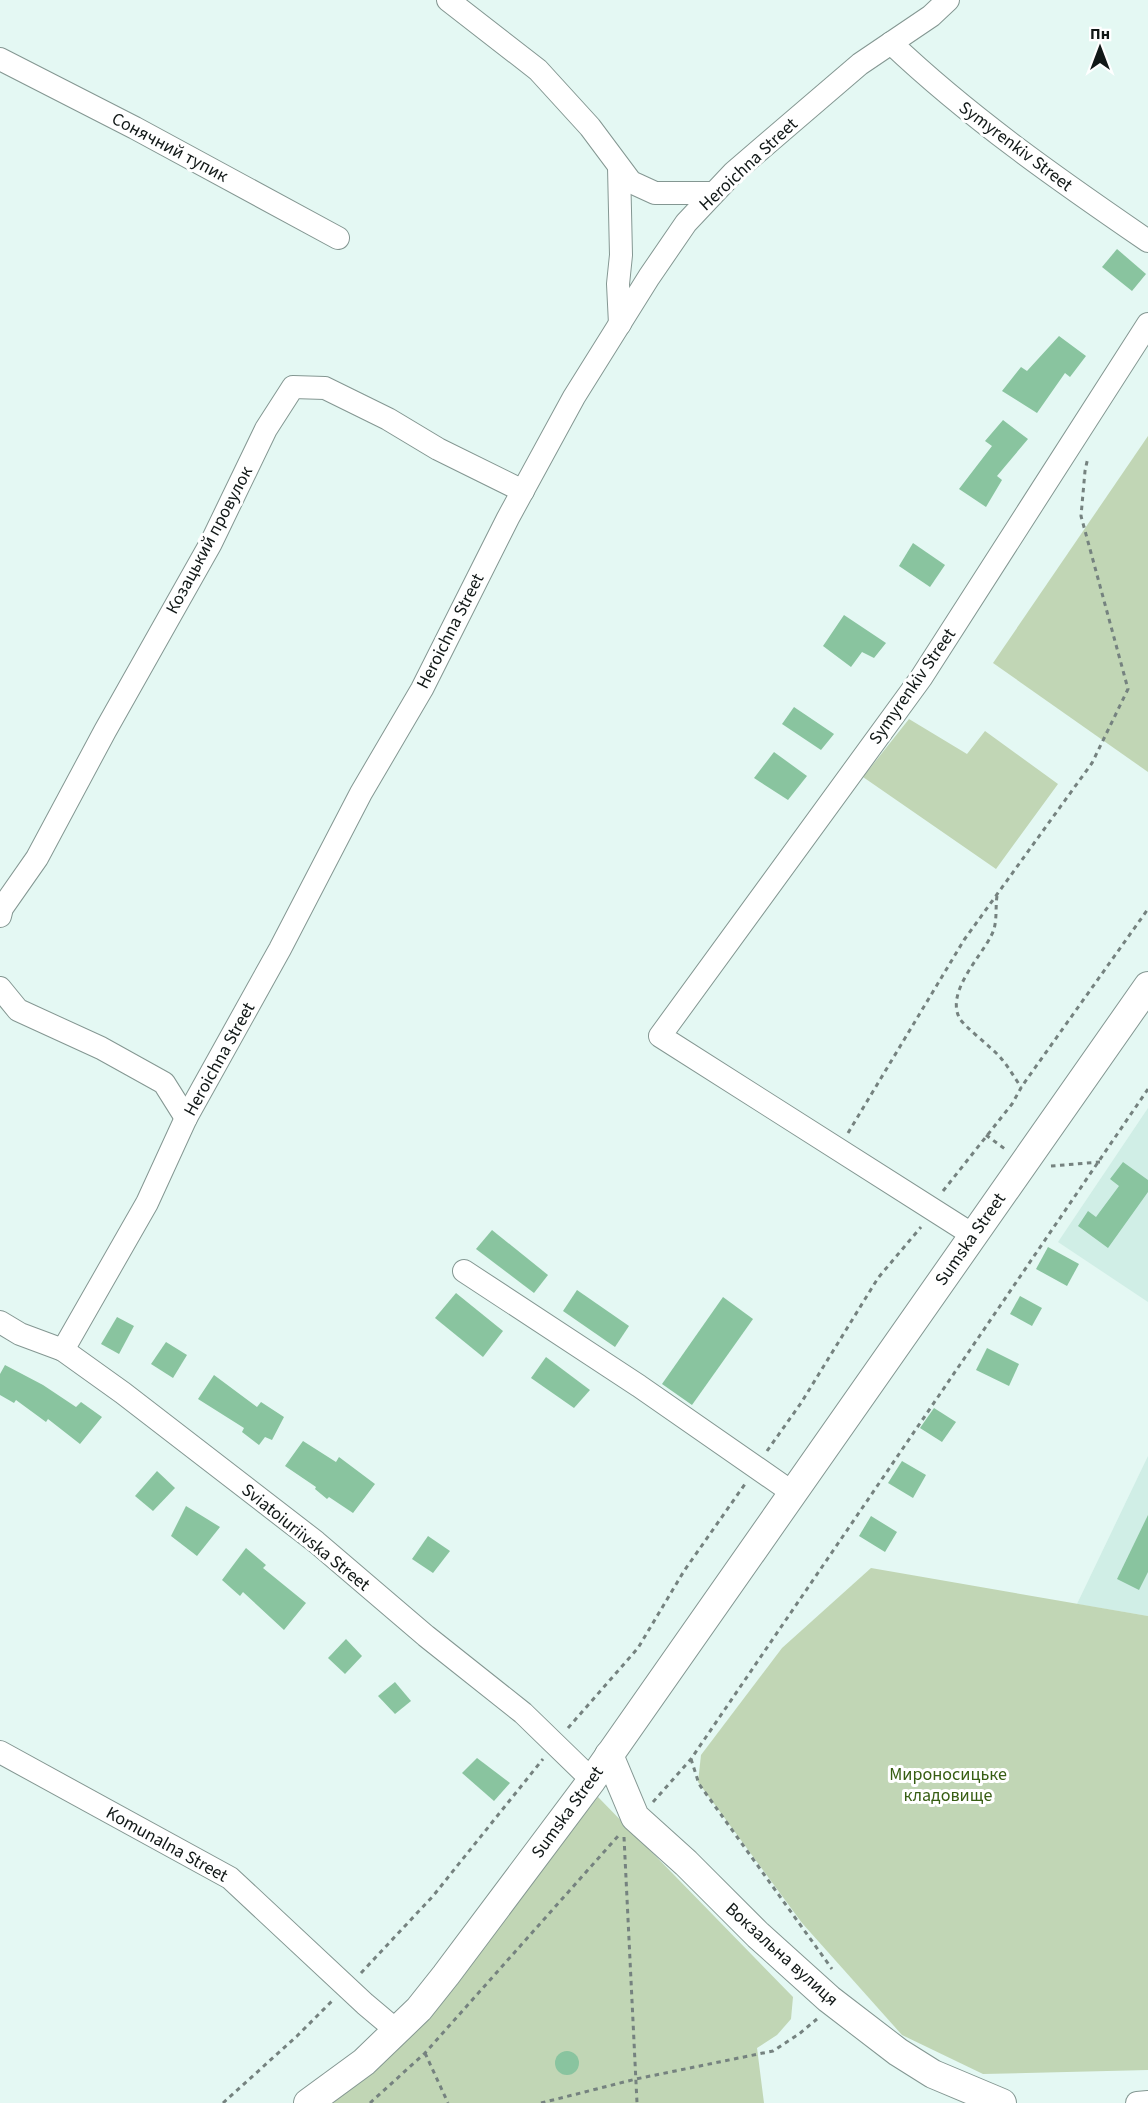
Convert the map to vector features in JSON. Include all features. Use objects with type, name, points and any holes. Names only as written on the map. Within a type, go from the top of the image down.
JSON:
[{"type":"main road","name":"Sumska Street","points":[[309,2103],[364,2062],[419,2009],[446,1975],[592,1780],[1148,986]]},
{"type":"main road","name":"Вокзальна вулиця","points":[[609,1755],[634,1817],[686,1863],[758,1935],[836,2004],[898,2052],[933,2074],[1002,2103]]},
{"type":"street","points":[[448,0],[538,70],[590,127],[631,182],[655,193],[712,193]]},
{"type":"street","name":"Heroichna Street","points":[[63,1350],[147,1203],[186,1118],[280,949],[361,793],[422,689],[523,491],[574,397],[686,223],[734,172],[860,64],[931,16],[948,0]]},
{"type":"street","name":"Symyrenkiv Street","points":[[891,43],[931,81],[1044,170],[1148,242]]},
{"type":"street","name":"Сонячний тупик","points":[[0,59],[135,128],[338,238]]},
{"type":"street","points":[[620,167],[621,255],[618,284],[620,324]]},
{"type":"street","name":"Symyrenkiv Street","points":[[838,1149],[660,1036],[921,678],[1148,324]]},
{"type":"street","name":"Козацький провулок","points":[[1,910],[38,858],[105,730],[211,543],[266,429],[293,387],[325,388],[388,419],[438,449],[523,491]]},
{"type":"street","points":[[0,988],[18,1010],[101,1048],[164,1083],[186,1118]]},
{"type":"street","points":[[838,1149],[973,1235]]},
{"type":"street","points":[[464,1271],[639,1386],[793,1493]]},
{"type":"street","name":"Sviatoiuriivska Street","points":[[0,1322],[20,1334],[63,1350],[123,1393],[316,1542],[426,1636],[523,1713],[592,1780]]},
{"type":"street","name":"Komunalna Street","points":[[0,1752],[230,1878],[397,2031]]},
{"type":"street","points":[[1137,2103],[1148,2102]]},
{"type":"path","points":[[838,1149],[964,940],[1092,763],[1128,689],[1081,516],[1085,471],[1090,448]]},
{"type":"path","points":[[997,895],[996,919],[992,935],[964,978],[957,1002],[957,1011],[961,1021],[1002,1059],[1021,1087]]},
{"type":"path","points":[[934,1210],[943,1191],[1012,1104],[1021,1087],[1148,909]]},
{"type":"path","points":[[653,1802],[691,1759],[1148,1089]]},
{"type":"path","points":[[986,1135],[1014,1155]]},
{"type":"path","points":[[1045,1166],[1100,1162]]},
{"type":"path","points":[[223,2103],[297,2037],[433,1896],[531,1776],[554,1743]]},
{"type":"path","points":[[541,2103],[636,2079],[773,2050],[799,2034],[836,2004],[837,1975],[699,1784],[691,1759]]},
{"type":"path","points":[[370,2103],[425,2053],[623,1830],[637,2103]]},
{"type":"path","points":[[425,2053],[448,2103]]},
{"type":"shaded area","points":[[1148,1108],[1148,1302],[1058,1242]]},
{"type":"shaded area","points":[[1148,1456],[1148,1616],[1077,1604]]},
{"type":"green space","points":[[1148,436],[1148,772],[993,663]]},
{"type":"green space","points":[[909,719],[967,754],[985,731],[1058,784],[996,869],[863,777]]},
{"type":"green space","name":"Мироносицьке кладовище","points":[[871,1568],[1148,1616],[1148,2070],[983,2074],[902,2035],[802,1923],[698,1782],[701,1755],[782,1648]]},
{"type":"green space","points":[[598,1797],[793,1997],[791,2019],[777,2035],[757,2048],[764,2103],[332,2103],[413,2031]]},
{"type":"building","points":[[1117,249],[1146,274],[1132,291],[1102,267]]},
{"type":"building","points":[[1059,336],[1086,356],[1070,377],[1065,373],[1037,413],[1002,391],[1021,367],[1027,371]]},
{"type":"building","points":[[1003,420],[1028,439],[997,476],[1002,480],[986,507],[959,489],[992,446],[985,441]]},
{"type":"building","points":[[913,543],[945,565],[930,587],[899,566]]},
{"type":"building","points":[[844,615],[886,643],[874,658],[862,652],[851,667],[823,646]]},
{"type":"building","points":[[794,707],[834,734],[821,750],[782,724]]},
{"type":"building","points":[[774,752],[807,776],[788,800],[754,778]]},
{"type":"building","points":[[1123,1162],[1148,1180],[1148,1192],[1108,1248],[1078,1226],[1088,1211],[1096,1217],[1119,1186],[1110,1179]]},
{"type":"building","points":[[492,1230],[548,1275],[534,1293],[476,1249]]},
{"type":"building","points":[[1048,1247],[1079,1264],[1067,1286],[1036,1269]]},
{"type":"building","points":[[577,1290],[629,1326],[615,1347],[563,1311]]},
{"type":"building","points":[[456,1293],[503,1331],[483,1357],[435,1318]]},
{"type":"building","points":[[1020,1296],[1042,1308],[1032,1326],[1010,1314]]},
{"type":"building","points":[[723,1297],[753,1319],[692,1405],[662,1384]]},
{"type":"building","points":[[117,1317],[134,1326],[119,1354],[101,1344]]},
{"type":"building","points":[[166,1342],[187,1355],[173,1378],[151,1364]]},
{"type":"building","points":[[987,1348],[1019,1364],[1009,1386],[976,1370]]},
{"type":"building","points":[[546,1357],[590,1390],[574,1408],[531,1378]]},
{"type":"building","points":[[5,1365],[43,1385],[76,1407],[81,1402],[102,1417],[80,1444],[48,1419],[46,1422],[16,1400],[14,1403],[0,1395],[0,1374]]},
{"type":"building","points":[[214,1375],[257,1407],[261,1402],[284,1417],[272,1440],[265,1437],[259,1445],[242,1432],[244,1428],[198,1399]]},
{"type":"building","points":[[934,1408],[956,1422],[942,1442],[920,1428]]},
{"type":"building","points":[[303,1441],[336,1462],[339,1457],[375,1484],[353,1513],[329,1497],[327,1499],[315,1489],[316,1487],[285,1466]]},
{"type":"building","points":[[902,1461],[926,1475],[913,1498],[888,1483]]},
{"type":"building","points":[[157,1471],[175,1488],[153,1511],[135,1496]]},
{"type":"building","points":[[186,1506],[220,1527],[197,1556],[171,1536]]},
{"type":"building","points":[[1148,1515],[1148,1572],[1139,1590],[1117,1579]]},
{"type":"building","points":[[871,1516],[897,1532],[885,1552],[859,1536]]},
{"type":"building","points":[[428,1536],[450,1551],[433,1573],[412,1559]]},
{"type":"building","points":[[246,1548],[266,1565],[263,1568],[306,1603],[284,1630],[243,1592],[240,1596],[222,1580]]},
{"type":"building","points":[[346,1639],[362,1656],[345,1674],[328,1658]]},
{"type":"building","points":[[395,1682],[411,1701],[395,1714],[378,1696]]},
{"type":"building","points":[[477,1758],[510,1783],[494,1801],[462,1773]]},
{"type":"building","points":[[562,2051],[572,2051],[579,2058],[579,2068],[572,2075],[562,2075],[555,2068],[555,2058]]}]
